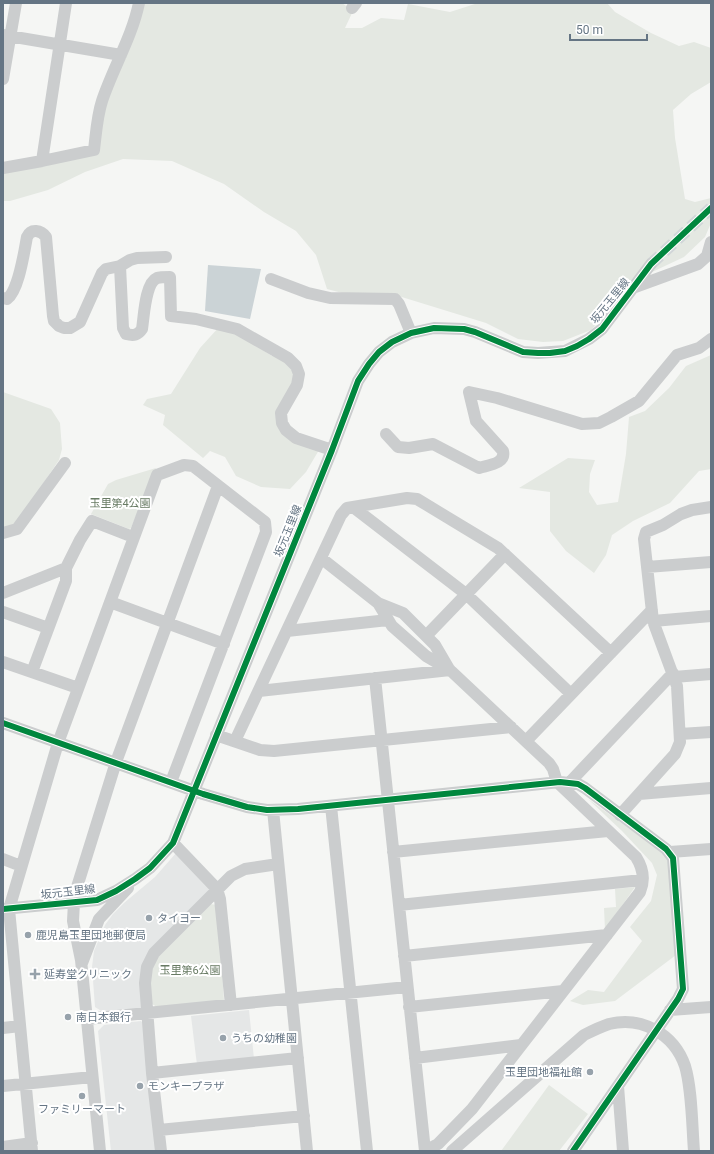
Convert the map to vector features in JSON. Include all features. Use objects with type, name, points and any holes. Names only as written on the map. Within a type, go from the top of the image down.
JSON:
[{"type":"street","points":[[3,79],[7,35],[16,3]]},
{"type":"street","points":[[42,161],[66,3]]},
{"type":"street","points":[[3,168],[94,150],[102,102],[121,55],[139,3]]},
{"type":"street","points":[[7,35],[121,55]]},
{"type":"street","points":[[3,298],[7,299],[11,296],[16,284],[27,237],[29,233],[34,231],[43,233],[47,242],[53,316],[54,321],[59,326],[70,328],[80,322],[102,273],[106,269],[120,266],[137,258],[166,257]]},
{"type":"street","name":"坂元玉里線","points":[[635,287],[698,264],[707,256],[711,242]]},
{"type":"street","name":"坂元玉里線","points":[[6,909],[97,900],[116,891],[150,868],[173,843],[332,450],[358,381],[379,352],[392,342],[411,333],[434,328],[464,329],[475,332],[523,352],[538,353],[565,350],[589,339],[602,329],[651,264]]},
{"type":"street","points":[[120,266],[123,328],[126,334],[132,336],[139,334],[142,329],[148,290],[151,282],[157,278],[170,277],[171,316],[196,319],[237,329],[288,358],[296,366],[299,374],[297,385],[281,413],[282,423],[286,430],[296,438],[332,450]]},
{"type":"street","points":[[271,279],[308,293],[330,298],[395,299],[400,304],[411,333]]},
{"type":"street","points":[[386,434],[398,447],[402,448],[432,444],[479,468],[498,462],[503,459],[504,454],[476,421],[469,392],[497,398],[582,424],[599,423],[639,401],[677,355],[700,348],[711,339]]},
{"type":"street","points":[[3,533],[17,529],[65,463]]},
{"type":"street","points":[[3,1147],[32,1147],[20,1026],[9,974],[6,909],[21,866],[58,743],[157,475],[184,465],[193,466],[265,522],[266,532],[171,782]]},
{"type":"street","points":[[100,1151],[82,964],[74,921],[74,902],[77,887],[116,762],[218,486]]},
{"type":"street","points":[[236,742],[341,515],[347,508],[407,498],[417,499],[498,548],[611,653]]},
{"type":"street","points":[[353,507],[466,594],[571,694]]},
{"type":"street","points":[[620,815],[676,754],[680,742],[677,686],[652,615],[644,539],[646,532],[663,525],[681,514],[692,510],[711,507]]},
{"type":"street","points":[[32,672],[66,581],[66,568],[80,540],[92,521],[134,538]]},
{"type":"street","points":[[426,636],[505,554]]},
{"type":"street","points":[[321,558],[378,603],[403,613],[435,645],[450,670]]},
{"type":"street","points":[[647,567],[711,562]]},
{"type":"street","points":[[3,593],[66,568]]},
{"type":"street","points":[[110,602],[224,644]]},
{"type":"street","points":[[375,678],[425,1151],[438,1144],[472,1109],[607,935],[640,892],[642,886],[642,870],[636,857],[557,782],[553,769],[549,763],[450,670],[426,656],[392,626],[378,603]]},
{"type":"street","points":[[3,612],[48,628]]},
{"type":"street","points":[[526,741],[611,653],[652,615],[711,616]]},
{"type":"street","points":[[287,631],[388,620]]},
{"type":"street","points":[[3,662],[78,688]]},
{"type":"street","points":[[259,691],[450,670]]},
{"type":"street","points":[[570,782],[673,675],[711,674]]},
{"type":"street","points":[[3,724],[116,762],[195,791],[247,807],[273,810],[331,806],[557,782],[570,782],[585,788],[670,852],[674,864],[684,984],[682,994],[573,1151]]},
{"type":"street","points":[[216,735],[260,750],[274,751],[512,727]]},
{"type":"street","points":[[680,734],[711,732]]},
{"type":"street","points":[[639,794],[711,788]]},
{"type":"street","points":[[331,806],[367,1151]]},
{"type":"street","points":[[273,810],[307,1151]]},
{"type":"street","points":[[393,852],[608,831]]},
{"type":"street","points":[[173,843],[217,889],[220,898],[231,1005]]},
{"type":"street","points":[[670,852],[711,849]]},
{"type":"street","points":[[3,859],[21,866]]},
{"type":"street","points":[[161,1151],[147,1013],[145,974],[150,959],[154,953],[231,876],[246,868],[278,864]]},
{"type":"street","points":[[82,964],[99,919],[135,879]]},
{"type":"street","points":[[399,905],[642,880]]},
{"type":"street","points":[[404,956],[607,935]]},
{"type":"street","points":[[87,1019],[407,987]]},
{"type":"street","points":[[409,1007],[563,991]]},
{"type":"street","points":[[670,1010],[711,1007]]},
{"type":"street","points":[[452,1151],[584,1035],[597,1028],[627,1022],[645,1025],[664,1035],[672,1043],[681,1057],[685,1066],[688,1080],[694,1151]]},
{"type":"street","points":[[3,1028],[20,1026]]},
{"type":"street","points":[[415,1058],[521,1045]]},
{"type":"street","points":[[152,1074],[298,1058]]},
{"type":"street","points":[[3,1086],[92,1077]]},
{"type":"street","points":[[618,1086],[623,1151]]},
{"type":"street","points":[[159,1130],[304,1116]]},
{"type":"shaded area","points":[[208,265],[261,269],[250,319],[205,311]]},
{"type":"shaded area","points":[[177,852],[210,886],[210,891],[140,1009],[103,1012],[95,1007],[92,967],[94,951],[105,925],[113,914],[155,877]]},
{"type":"shaded area","name":"うちの幼稚園","points":[[249,1010],[254,1059],[197,1065],[191,1016]]},
{"type":"shaded area","points":[[141,1021],[144,1024],[156,1151],[111,1151],[98,1031],[104,1025]]},
{"type":"green space","points":[[144,3],[342,3],[353,11],[345,28],[362,28],[381,18],[404,20],[408,4],[450,12],[478,3],[607,3],[615,12],[651,33],[679,46],[694,42],[711,48],[711,82],[691,94],[673,110],[675,138],[685,199],[695,202],[711,198],[711,223],[705,237],[684,257],[650,273],[591,330],[563,341],[543,342],[518,339],[486,323],[392,294],[346,294],[327,289],[316,255],[296,231],[264,212],[224,184],[172,161],[123,159],[85,172],[48,190],[10,201],[3,201],[3,172],[97,152],[105,104]]},
{"type":"green space","points":[[219,327],[236,333],[272,356],[276,354],[290,364],[295,377],[278,415],[319,450],[306,472],[290,489],[261,487],[236,476],[225,457],[210,451],[203,458],[163,425],[165,415],[143,405],[147,399],[171,394],[200,348]]},
{"type":"green space","points":[[711,355],[711,469],[699,471],[670,503],[633,521],[612,535],[606,555],[594,573],[566,551],[550,531],[550,492],[519,488],[568,458],[595,460],[590,474],[589,492],[597,505],[618,502],[626,454],[629,417],[645,411],[669,388],[686,366]]},
{"type":"green space","points":[[3,392],[51,409],[60,423],[62,449],[59,460],[16,524],[3,530]]},
{"type":"green space","name":"玉里第4公園","points":[[156,468],[131,528],[129,529],[91,514],[108,484],[116,480]]},
{"type":"green space","points":[[588,799],[658,849],[668,858],[676,955],[615,1001],[583,1005],[570,1001],[588,990],[604,992],[642,941],[630,927],[651,901],[657,875],[652,863],[622,831]]},
{"type":"green space","points":[[635,887],[605,930],[604,908],[616,907],[615,889]]},
{"type":"green space","name":"玉里第6公園","points":[[210,904],[217,905],[224,1000],[157,1007],[152,1004],[150,974],[159,955]]},
{"type":"green space","points":[[549,1085],[588,1114],[559,1151],[501,1151]]},
{"type":"tunnel","points":[[651,264],[711,208]]},
{"type":"cycle path","points":[[3,909],[97,900],[116,891],[150,868],[173,843],[332,450],[358,381],[379,352],[392,342],[411,333],[434,328],[464,329],[475,332],[523,352],[550,353],[565,351],[577,346],[602,329],[651,264],[711,208]]},
{"type":"cycle path","points":[[3,723],[203,794],[247,807],[267,810],[298,809],[560,782],[578,784],[585,788],[666,849],[673,858],[683,989],[678,999],[573,1151]]},
{"type":"place","name":"タイヨー","points":[[149,918]]},
{"type":"place","name":"鹿児島玉里団地郵便局","points":[[28,935]]},
{"type":"place","name":"延寿堂クリニック","points":[[35,974]]},
{"type":"place","name":"南日本銀行","points":[[68,1017]]},
{"type":"place","name":"うちの幼稚園","points":[[223,1038]]},
{"type":"place","name":"玉里団地福祉館","points":[[590,1072]]},
{"type":"place","name":"モンキープラザ","points":[[140,1086]]},
{"type":"place","name":"ファミリーマート","points":[[82,1096]]}]
